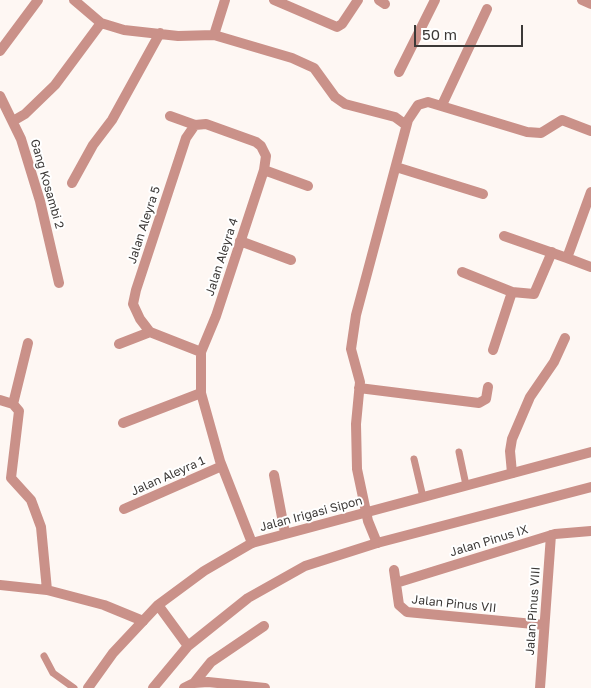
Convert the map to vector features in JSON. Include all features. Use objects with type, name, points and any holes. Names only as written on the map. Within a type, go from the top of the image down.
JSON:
[{"type":"street","points":[[0,51],[38,0]]},
{"type":"street","points":[[74,0],[101,23],[124,30],[189,37],[214,35],[303,63],[314,68],[334,97],[344,104],[395,117],[406,125]]},
{"type":"street","points":[[214,35],[224,0]]},
{"type":"street","points":[[274,0],[337,27],[342,24],[358,0]]},
{"type":"street","points":[[399,72],[435,0]]},
{"type":"street","points":[[442,105],[486,10]]},
{"type":"street","points":[[14,121],[25,114],[55,86],[101,23]]},
{"type":"street","points":[[72,183],[93,145],[112,120],[160,34]]},
{"type":"street","name":"Gang Kosambi 2","points":[[0,96],[14,121],[40,201],[59,284]]},
{"type":"street","points":[[377,543],[368,521],[357,469],[356,424],[359,376],[351,349],[355,324],[406,125],[414,111],[423,102],[442,105],[527,132],[541,133],[562,120],[591,131]]},
{"type":"street","points":[[170,116],[195,125],[206,124],[256,142],[264,150],[266,156],[264,170],[308,186]]},
{"type":"street","name":"Jalan Aleyra 5","points":[[150,332],[140,319],[134,304],[136,290],[186,138],[195,125]]},
{"type":"street","points":[[396,167],[483,194]]},
{"type":"street","name":"Jalan Aleyra 4","points":[[201,352],[216,316],[264,170]]},
{"type":"street","points":[[567,258],[591,192]]},
{"type":"street","points":[[504,236],[591,267]]},
{"type":"street","points":[[240,241],[291,260]]},
{"type":"street","points":[[462,272],[512,292],[530,295],[536,293],[552,252]]},
{"type":"street","points":[[494,350],[512,292]]},
{"type":"street","points":[[119,344],[150,332],[201,352],[202,393],[222,466],[252,543]]},
{"type":"street","points":[[512,474],[510,451],[512,438],[530,397],[554,362],[565,338]]},
{"type":"street","points":[[28,343],[13,404],[19,416],[12,452],[11,478],[32,500],[41,527],[47,590]]},
{"type":"street","points":[[359,388],[479,403],[486,399],[488,387]]},
{"type":"street","points":[[123,423],[202,393]]},
{"type":"street","points":[[0,400],[13,404]]},
{"type":"street","name":"Jalan Irigasi Sipon","points":[[88,688],[113,652],[143,621],[161,609],[204,571],[252,543],[285,533],[368,521],[423,497],[591,452]]},
{"type":"street","name":"Jalan Aleyra 1","points":[[124,509],[222,466]]},
{"type":"street","points":[[274,474],[285,533]]},
{"type":"street","points":[[152,688],[185,643],[248,598],[305,566],[377,543],[591,487]]},
{"type":"street","name":"Jalan Pinus IX","points":[[396,583],[551,535],[591,531]]},
{"type":"street","name":"Jalan Pinus VIII","points":[[540,688],[551,535]]},
{"type":"street","name":"Jalan Pinus VII","points":[[394,570],[399,605],[407,612],[544,625]]},
{"type":"street","points":[[0,585],[47,590],[104,605],[143,621]]},
{"type":"street","points":[[161,609],[185,643]]},
{"type":"street","points":[[194,683],[211,662],[264,626]]},
{"type":"street","points":[[184,688],[194,683],[208,682],[265,688]]},
{"type":"lane","points":[[459,452],[466,485]]},
{"type":"lane","points":[[414,459],[423,497]]},
{"type":"lane","points":[[44,656],[53,673],[74,688]]}]
